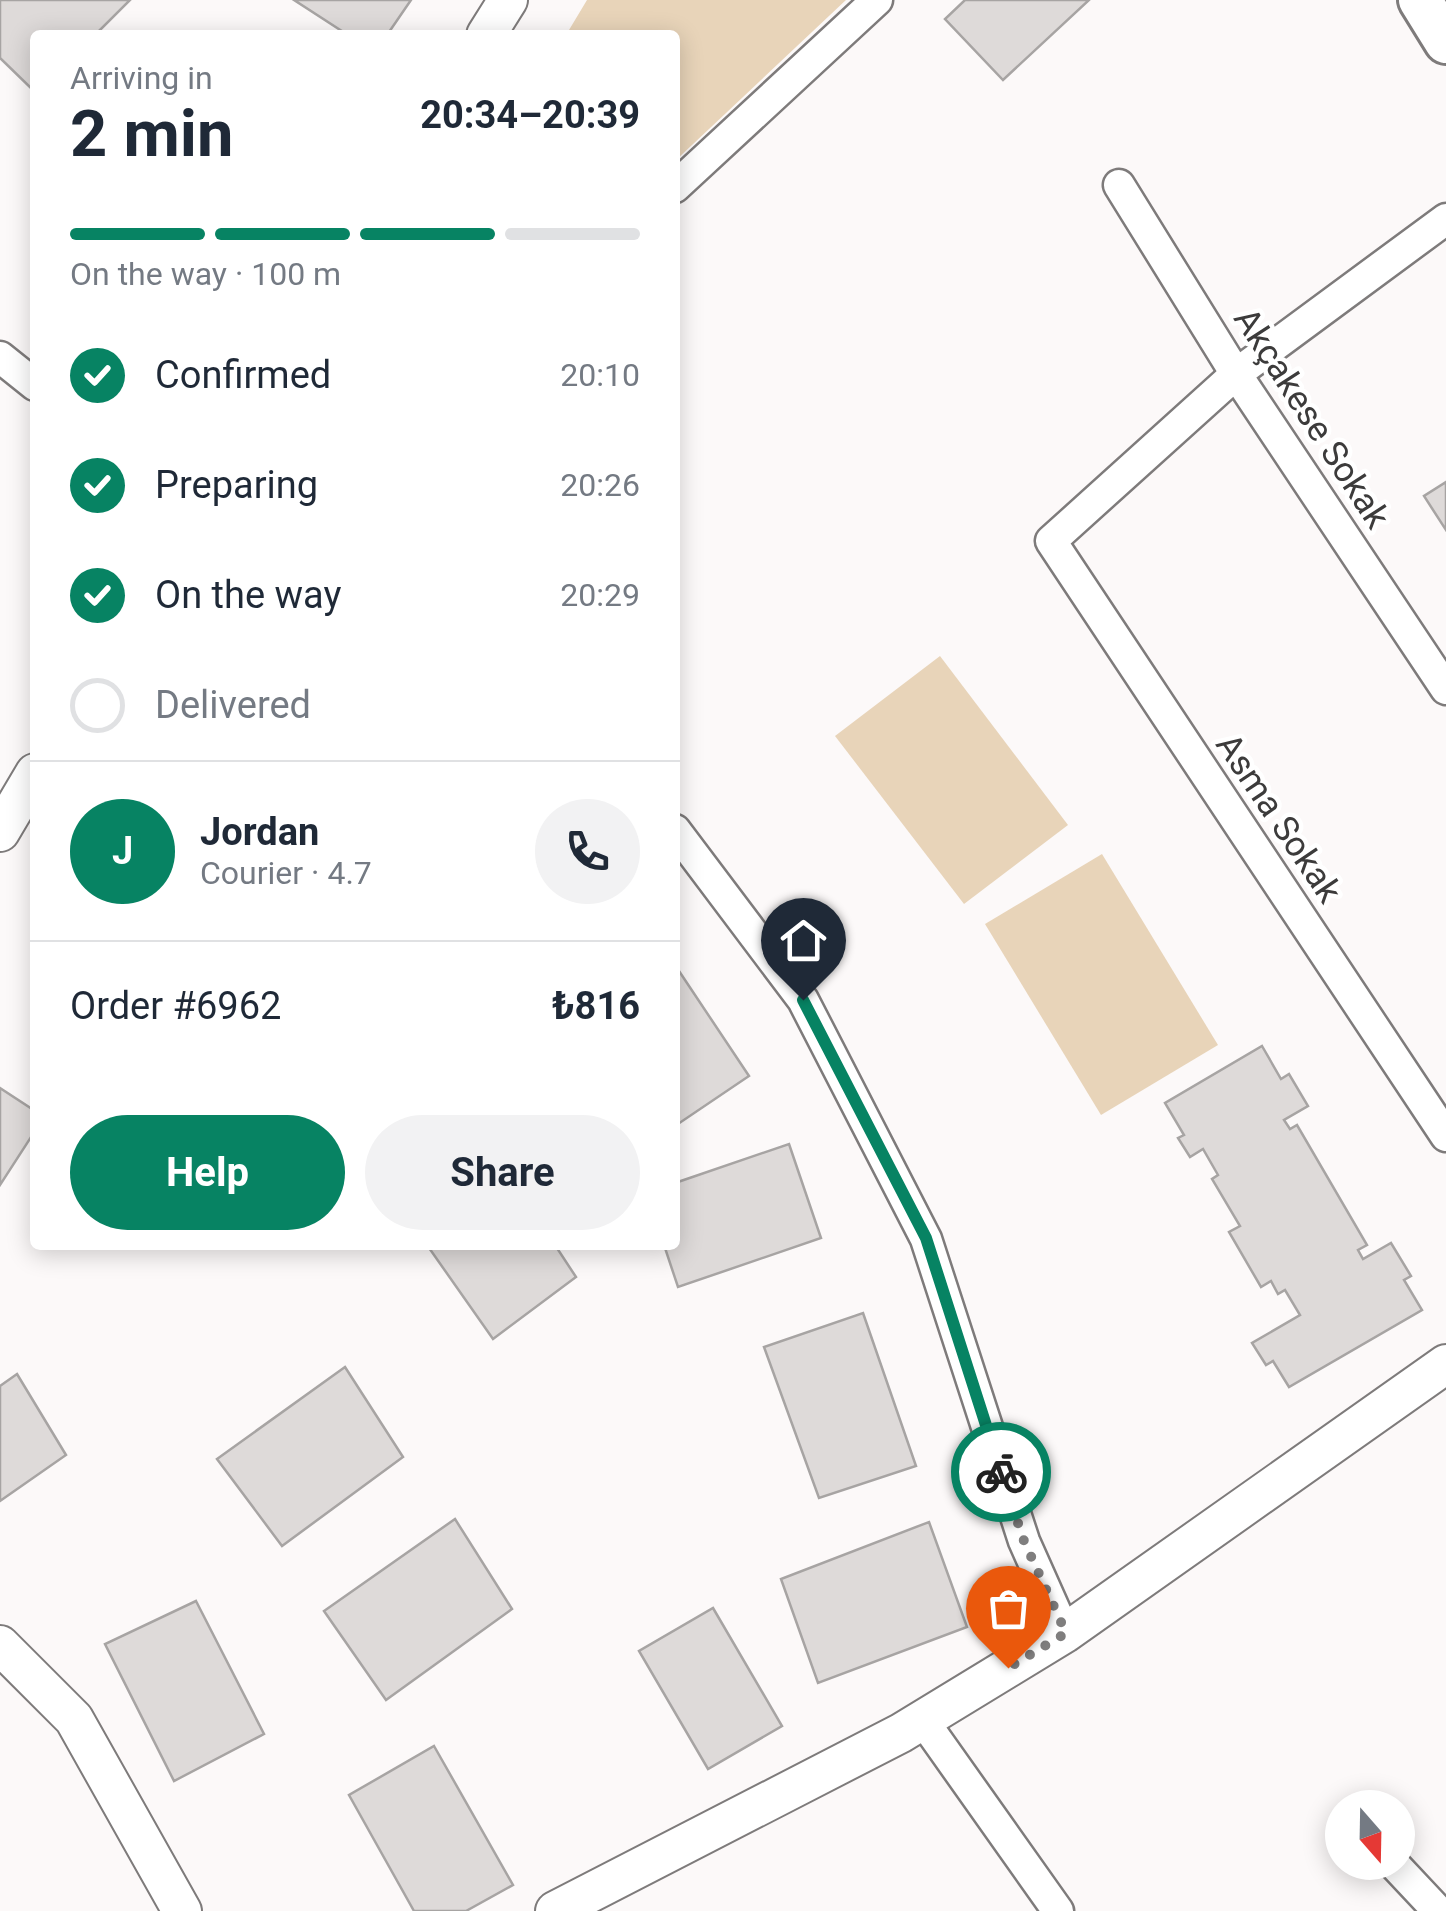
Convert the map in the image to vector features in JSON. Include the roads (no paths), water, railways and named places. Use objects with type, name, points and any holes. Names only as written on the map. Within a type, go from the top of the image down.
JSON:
[{"type":"main road","points":[[1420,0],[1446,42]]},
{"type":"street","points":[[489,30],[508,0]]},
{"type":"street","points":[[680,181],[877,0]]},
{"type":"street","name":"Akçakese Sokak","points":[[1119,185],[1236,374],[1446,689]]},
{"type":"street","points":[[1236,374],[1446,220]]},
{"type":"street","points":[[0,357],[30,381]]},
{"type":"street","name":"Asma Sokak","points":[[1236,374],[1050,541],[1446,1136]]},
{"type":"street","points":[[0,832],[30,781]]},
{"type":"street","points":[[680,837],[803,1000],[926,1238],[1024,1541],[1066,1633]]},
{"type":"street","points":[[558,1910],[901,1733],[1066,1633],[1446,1364]]},
{"type":"street","points":[[0,1645],[74,1719],[182,1911]]},
{"type":"street","points":[[922,1719],[1058,1911]]},
{"type":"street","points":[[1409,1880],[1438,1911]]}]
